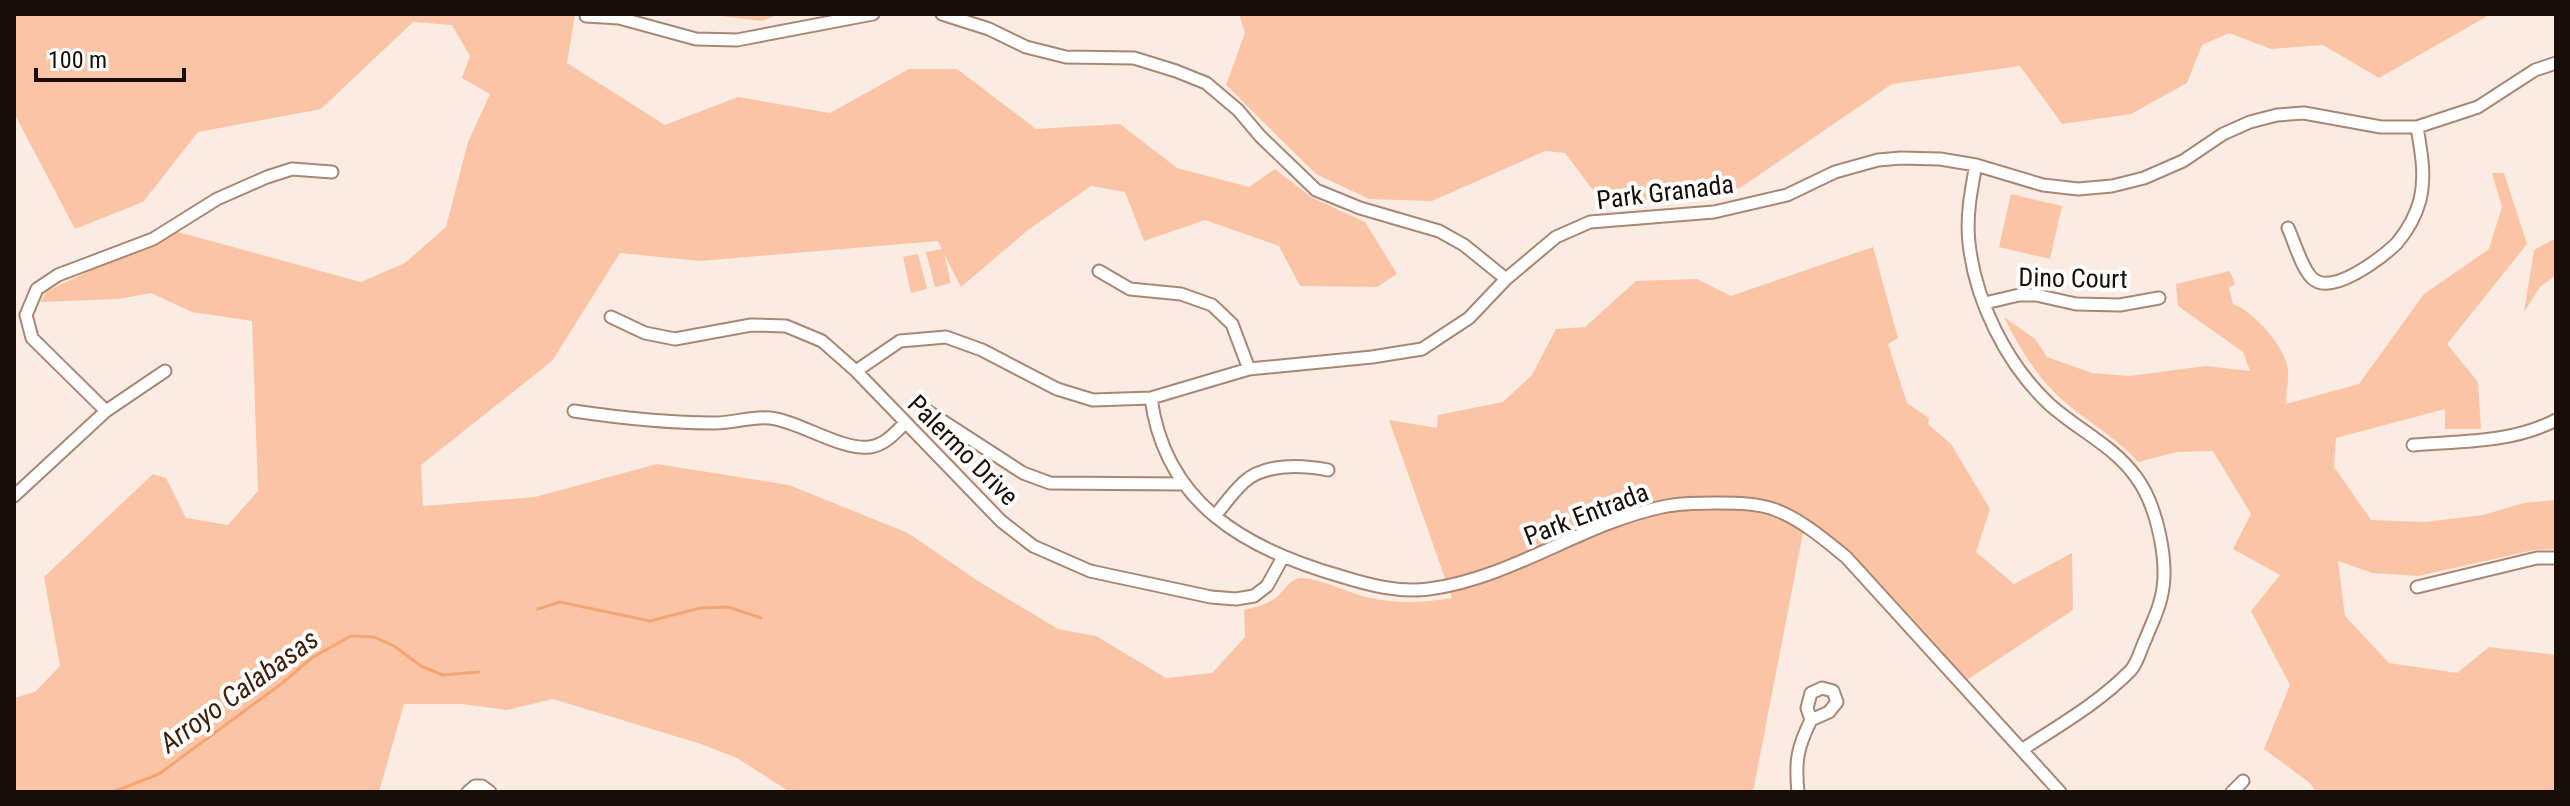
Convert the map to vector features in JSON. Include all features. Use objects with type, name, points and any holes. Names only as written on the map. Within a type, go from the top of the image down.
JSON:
[{"type":"street","points":[[586,16],[619,18],[696,39],[737,40],[873,14]]},
{"type":"street","points":[[942,14],[989,29],[1026,47],[1066,57],[1134,58],[1206,83],[1238,110],[1316,190],[1360,208],[1439,231],[1464,245],[1506,279]]},
{"type":"street","name":"Park Granada","points":[[856,371],[900,341],[946,337],[982,350],[1057,389],[1093,400],[1151,398],[1249,369],[1422,349],[1469,318],[1506,279],[1556,237],[1590,222],[1714,212],[1787,195],[1835,172],[1878,160],[1940,159],[1976,165],[2043,185],[2078,189],[2112,186],[2144,178],[2183,161],[2223,134],[2250,122],[2277,115],[2304,113],[2381,127],[2417,127],[2478,107],[2535,70],[2556,63]]},
{"type":"street","points":[[2288,228],[2313,279],[2324,285],[2337,283],[2380,257],[2397,242],[2411,223],[2419,202],[2422,158],[2417,127]]},
{"type":"street","points":[[1976,165],[1970,195],[1968,240],[1973,271],[1985,303],[2013,361],[2048,403],[2104,444],[2136,477],[2159,523],[2163,560],[2162,596],[2133,668],[2090,705],[2023,749]]},
{"type":"street","points":[[106,411],[32,338],[26,315],[37,289],[58,275],[153,239],[217,199],[267,177],[292,169],[332,172]]},
{"type":"street","points":[[1099,271],[1130,289],[1181,294],[1212,305],[1232,324],[1249,369]]},
{"type":"street","name":"Dino Court","points":[[1985,303],[2019,295],[2036,295],[2076,304],[2120,305],[2159,298]]},
{"type":"street","name":"Palermo Drive","points":[[611,317],[645,333],[675,339],[751,325],[786,326],[822,341],[856,371],[1001,521],[1033,546],[1090,571],[1211,597],[1236,599],[1254,596],[1267,586],[1283,557]]},
{"type":"street","points":[[14,496],[106,411],[165,371]]},
{"type":"street","name":"Park Entrada","points":[[1151,398],[1161,444],[1183,484],[1193,497],[1237,534],[1307,567],[1389,589],[1427,590],[1476,579],[1576,536],[1660,507],[1685,503],[1735,503],[1777,510],[1813,530],[1846,557],[2060,792]]},
{"type":"street","points":[[574,411],[677,423],[732,423],[770,418],[847,444],[870,447],[888,440],[905,423]]},
{"type":"street","points":[[929,412],[1023,473],[1050,483],[1183,484]]},
{"type":"street","points":[[2413,445],[2504,438],[2529,433],[2556,420]]},
{"type":"street","points":[[1215,516],[1244,482],[1263,470],[1307,466],[1328,470]]},
{"type":"street","points":[[2417,587],[2537,558],[2556,558]]},
{"type":"street","points":[[1798,792],[1795,761],[1811,720]]},
{"type":"street","points":[[2232,792],[2243,781]]},
{"type":"street","points":[[468,792],[475,786],[482,786],[490,792]]},
{"type":"shaded area","points":[[14,14],[575,14],[567,63],[665,125],[738,97],[830,113],[909,69],[957,69],[1036,129],[1120,124],[1177,168],[1249,187],[1275,169],[1311,197],[1365,222],[1397,274],[1377,287],[1300,286],[1279,246],[1205,220],[1144,241],[1125,192],[1091,186],[1028,230],[961,287],[944,254],[951,283],[935,287],[926,252],[942,249],[938,241],[700,261],[620,253],[552,361],[421,465],[423,506],[535,497],[657,464],[789,485],[908,533],[978,581],[1058,629],[1096,636],[1166,678],[1212,673],[1245,637],[1244,610],[1273,600],[1296,579],[1315,580],[1388,601],[1420,602],[1452,598],[1389,420],[1437,428],[1438,415],[1503,402],[1532,375],[1556,329],[1585,327],[1636,281],[1697,279],[1731,296],[1873,247],[1898,338],[1888,344],[1907,403],[1929,418],[1928,424],[1951,444],[1990,509],[1976,552],[2014,584],[2072,553],[2073,610],[1962,683],[1846,557],[1803,533],[1753,792],[790,792],[737,758],[553,699],[507,710],[462,704],[404,704],[379,792],[14,792],[14,698],[35,692],[60,666],[44,577],[153,474],[166,478],[186,518],[228,525],[258,491],[252,321],[192,312],[151,293],[118,299],[40,302],[47,291],[174,231],[361,282],[405,263],[446,227],[468,142],[490,94],[462,78],[470,56],[452,25],[413,22],[321,109],[198,132],[143,202],[75,229],[14,113]]},
{"type":"shaded area","points":[[705,14],[780,14],[762,21]]},
{"type":"shaded area","points":[[1239,14],[2491,14],[2379,78],[2323,45],[2271,49],[2229,33],[2202,45],[2187,83],[2131,114],[2062,124],[2020,66],[1892,84],[1740,188],[1604,205],[1565,153],[1545,151],[1432,201],[1369,199],[1316,174],[1226,85],[1245,33]]},
{"type":"shaded area","points":[[2492,173],[2504,173],[2527,244],[2447,344],[2478,382],[2481,429],[2445,429],[2445,409],[2336,438],[2334,467],[2371,520],[2425,522],[2483,515],[2524,503],[2556,500],[2556,549],[2534,550],[2418,576],[2372,573],[2338,561],[2345,616],[2389,663],[2457,673],[2489,647],[2556,655],[2556,792],[2316,792],[2310,783],[2264,749],[2290,685],[2251,611],[2280,575],[2233,549],[2251,514],[2213,451],[2177,452],[2138,462],[2050,387],[2024,354],[2004,317],[2035,339],[2047,357],[2092,373],[2129,376],[2206,366],[2250,371],[2243,352],[2178,306],[2176,284],[2230,271],[2235,284],[2229,288],[2233,304],[2257,321],[2273,338],[2284,357],[2288,374],[2286,404],[2359,384],[2424,294],[2489,249],[2502,207]]},
{"type":"shaded area","points":[[2011,194],[2062,206],[2050,259],[1999,247]]},
{"type":"shaded area","points":[[2556,238],[2556,275],[2540,287],[2524,312],[2534,250]]},
{"type":"shaded area","points":[[918,254],[927,289],[911,293],[903,257]]},
{"type":"waterway","name":"Arroyo Calabasas","points":[[538,609],[560,602],[650,621],[700,608],[728,607],[761,618]]},
{"type":"waterway","name":"Arroyo Calabasas","points":[[113,792],[159,774],[313,657],[351,636],[374,637],[394,646],[421,666],[443,675],[479,672]]}]
